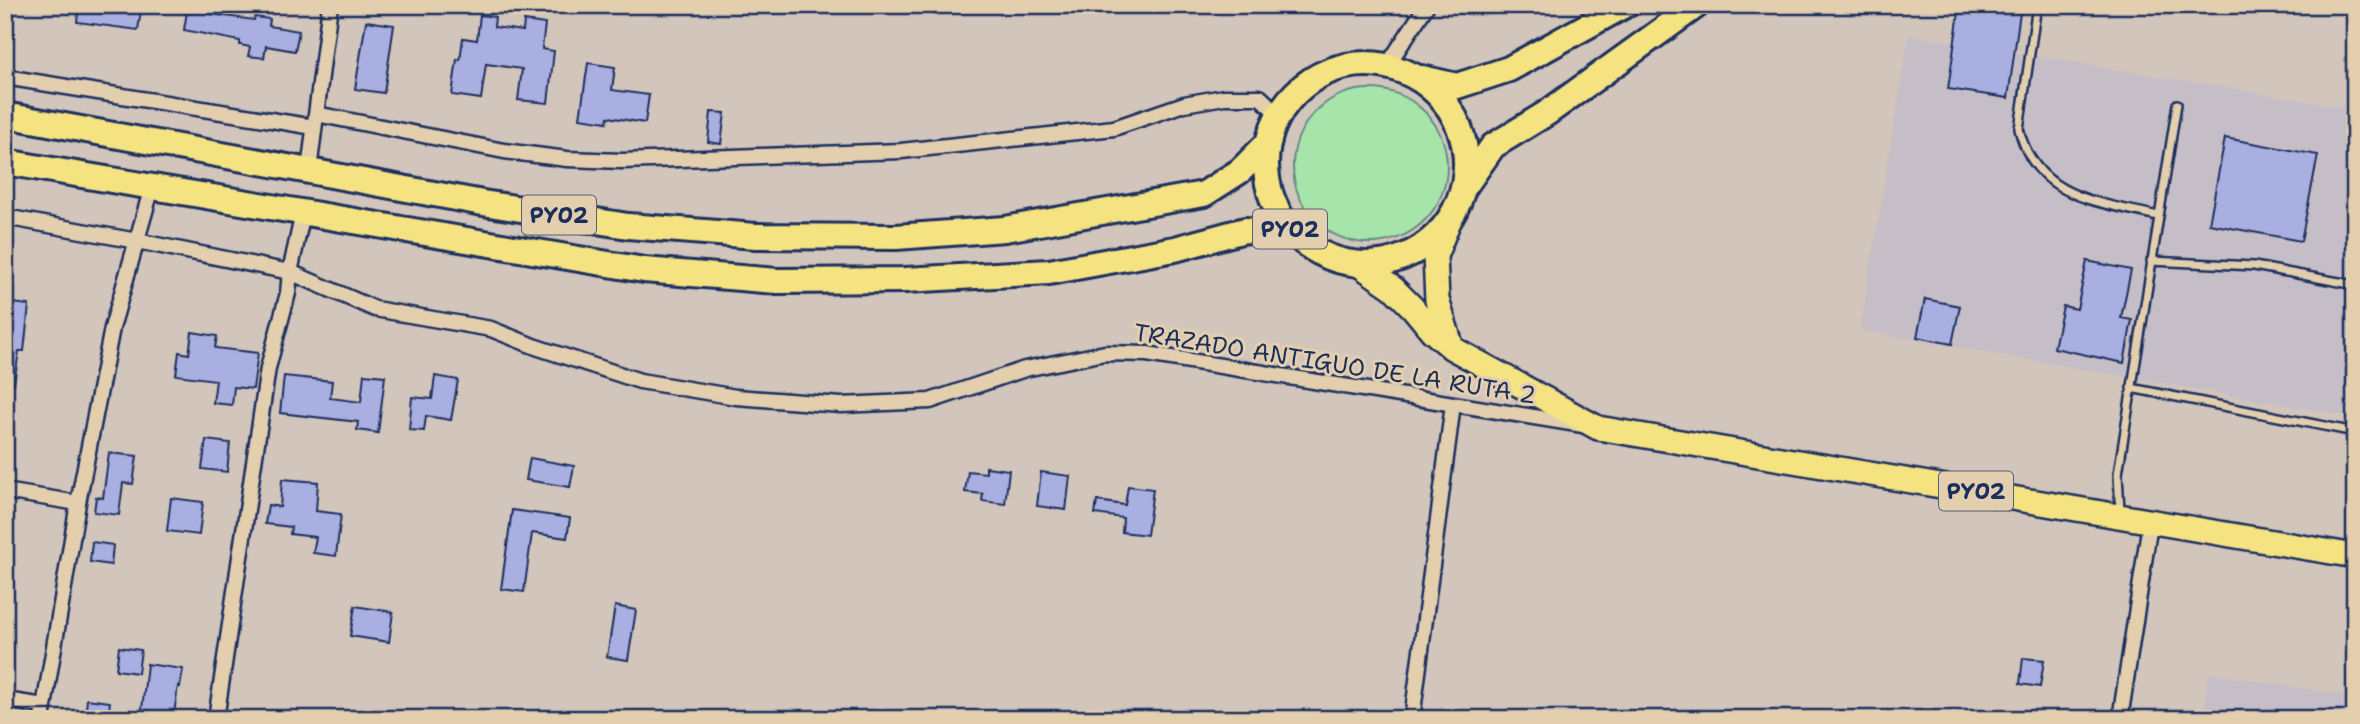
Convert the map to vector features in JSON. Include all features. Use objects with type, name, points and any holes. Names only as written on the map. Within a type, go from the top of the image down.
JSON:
[{"type":"highway","name":"PY02","points":[[1625,5],[1509,69],[1457,86],[1417,77],[1387,66],[1355,64],[1324,72],[1297,89],[1278,114],[1267,144],[1266,178],[1276,209],[1296,236],[1325,256],[1359,264],[1393,260],[1424,246],[1449,221],[1463,190],[1493,146],[1547,113],[1697,5]]},
{"type":"highway","name":"PY02","points":[[1417,77],[1442,98],[1459,126],[1466,157],[1463,190]]},
{"type":"highway","name":"PY02","points":[[5,115],[483,203],[628,226],[756,236],[896,237],[1005,229],[1204,194],[1240,171],[1267,144]]},
{"type":"highway","name":"PY02","points":[[5,162],[644,270],[777,281],[905,280],[1049,272],[1175,249],[1245,230],[1296,236]]},
{"type":"main road","name":"PY02","points":[[1449,221],[1434,257],[1437,300],[1452,348]]},
{"type":"main road","name":"PY02","points":[[1359,264],[1393,288],[1432,331],[1452,348],[1598,428],[2355,556]]},
{"type":"street","points":[[309,170],[330,5]]},
{"type":"street","points":[[1387,66],[1427,5]]},
{"type":"street","points":[[5,77],[315,120],[567,159],[622,160],[901,151],[1114,128],[1184,104],[1224,97],[1260,97],[1278,114]]},
{"type":"street","points":[[5,699],[43,712],[78,503],[112,328],[152,187]]},
{"type":"street","points":[[216,719],[268,368],[288,293],[303,213]]},
{"type":"street","name":"TRAZADO ANTIGUO DE LA RUTA 2","points":[[5,217],[290,272],[376,309],[491,329],[536,347],[640,381],[736,397],[841,405],[930,401],[1025,369],[1105,353],[1147,354],[1598,428]]},
{"type":"street","points":[[1412,719],[1453,404]]},
{"type":"street","points":[[5,491],[78,503]]},
{"type":"street","points":[[2120,719],[2150,523]]},
{"type":"lane","points":[[2038,5],[2019,129],[2024,148],[2037,169],[2054,183],[2080,198],[2158,216]]},
{"type":"lane","points":[[2120,518],[2118,474],[2177,104]]},
{"type":"lane","points":[[2151,261],[2254,266],[2355,285]]},
{"type":"lane","points":[[2130,388],[2355,432]]},
{"type":"shaded area","points":[[1909,35],[2355,109],[2355,417],[1860,330]]},
{"type":"shaded area","points":[[2209,673],[2355,697],[2355,719],[2202,719]]},
{"type":"green space","points":[[1370,89],[1400,95],[1425,111],[1441,136],[1447,166],[1441,196],[1425,221],[1400,237],[1370,243],[1340,237],[1315,221],[1299,196],[1293,166],[1299,136],[1315,111],[1340,95]]},
{"type":"building","points":[[79,5],[142,5],[138,30],[77,22]]},
{"type":"building","points":[[188,5],[210,5],[209,14],[254,20],[255,17],[270,19],[269,26],[299,31],[295,51],[266,46],[264,58],[248,56],[250,47],[240,45],[240,41],[184,30]]},
{"type":"building","points":[[1960,5],[2021,5],[2008,98],[1948,89]]},
{"type":"building","points":[[480,15],[495,17],[494,27],[523,31],[524,21],[545,24],[542,49],[554,51],[548,103],[518,100],[522,69],[486,64],[481,99],[452,95],[463,38],[477,40]]},
{"type":"building","points":[[366,21],[394,25],[384,93],[355,89]]},
{"type":"building","points":[[588,63],[615,67],[612,90],[649,95],[645,123],[608,117],[607,122],[580,118]]},
{"type":"building","points":[[711,112],[725,113],[721,144],[708,142]]},
{"type":"building","points":[[2225,138],[2318,155],[2301,241],[2209,224]]},
{"type":"building","points":[[2087,261],[2131,270],[2121,318],[2132,320],[2124,363],[2054,348],[2063,306],[2077,309]]},
{"type":"building","points":[[1925,299],[1960,306],[1952,344],[1917,337]]},
{"type":"building","points":[[5,302],[29,305],[24,351],[19,351],[14,384],[5,384]]},
{"type":"building","points":[[192,332],[217,336],[215,348],[258,353],[253,389],[234,387],[232,405],[213,403],[216,380],[176,375],[179,352],[189,354]]},
{"type":"building","points":[[364,374],[385,376],[378,433],[357,430],[358,422],[280,413],[284,376],[332,381],[330,398],[361,402]]},
{"type":"building","points":[[435,376],[458,380],[451,420],[426,416],[424,431],[409,430],[412,397],[432,399]]},
{"type":"building","points":[[206,440],[230,443],[227,472],[202,469]]},
{"type":"building","points":[[109,453],[137,456],[133,484],[123,483],[119,515],[94,512],[96,497],[103,498]]},
{"type":"building","points":[[530,458],[574,466],[570,487],[526,480]]},
{"type":"building","points":[[986,467],[1009,470],[1005,504],[982,501],[983,494],[965,492],[968,471],[986,473]]},
{"type":"building","points":[[1041,472],[1070,476],[1066,510],[1037,506]]},
{"type":"building","points":[[282,479],[318,482],[316,511],[341,514],[336,556],[313,553],[316,537],[290,534],[291,527],[265,524],[268,505],[280,507]]},
{"type":"building","points":[[1128,486],[1153,489],[1147,535],[1122,532],[1123,518],[1095,514],[1097,501],[1125,505]]},
{"type":"building","points":[[171,498],[203,502],[199,535],[167,531]]},
{"type":"building","points":[[512,510],[570,518],[567,538],[532,533],[524,592],[501,589]]},
{"type":"building","points":[[92,542],[113,545],[111,565],[90,562]]},
{"type":"building","points":[[355,606],[393,612],[389,642],[350,636]]},
{"type":"building","points":[[615,606],[636,610],[628,660],[607,657]]},
{"type":"building","points":[[119,647],[141,650],[138,673],[116,670]]},
{"type":"building","points":[[2023,658],[2044,660],[2040,687],[2020,684]]},
{"type":"building","points":[[147,664],[183,669],[174,714],[142,710]]},
{"type":"building","points":[[87,699],[110,702],[108,719],[85,719]]}]
